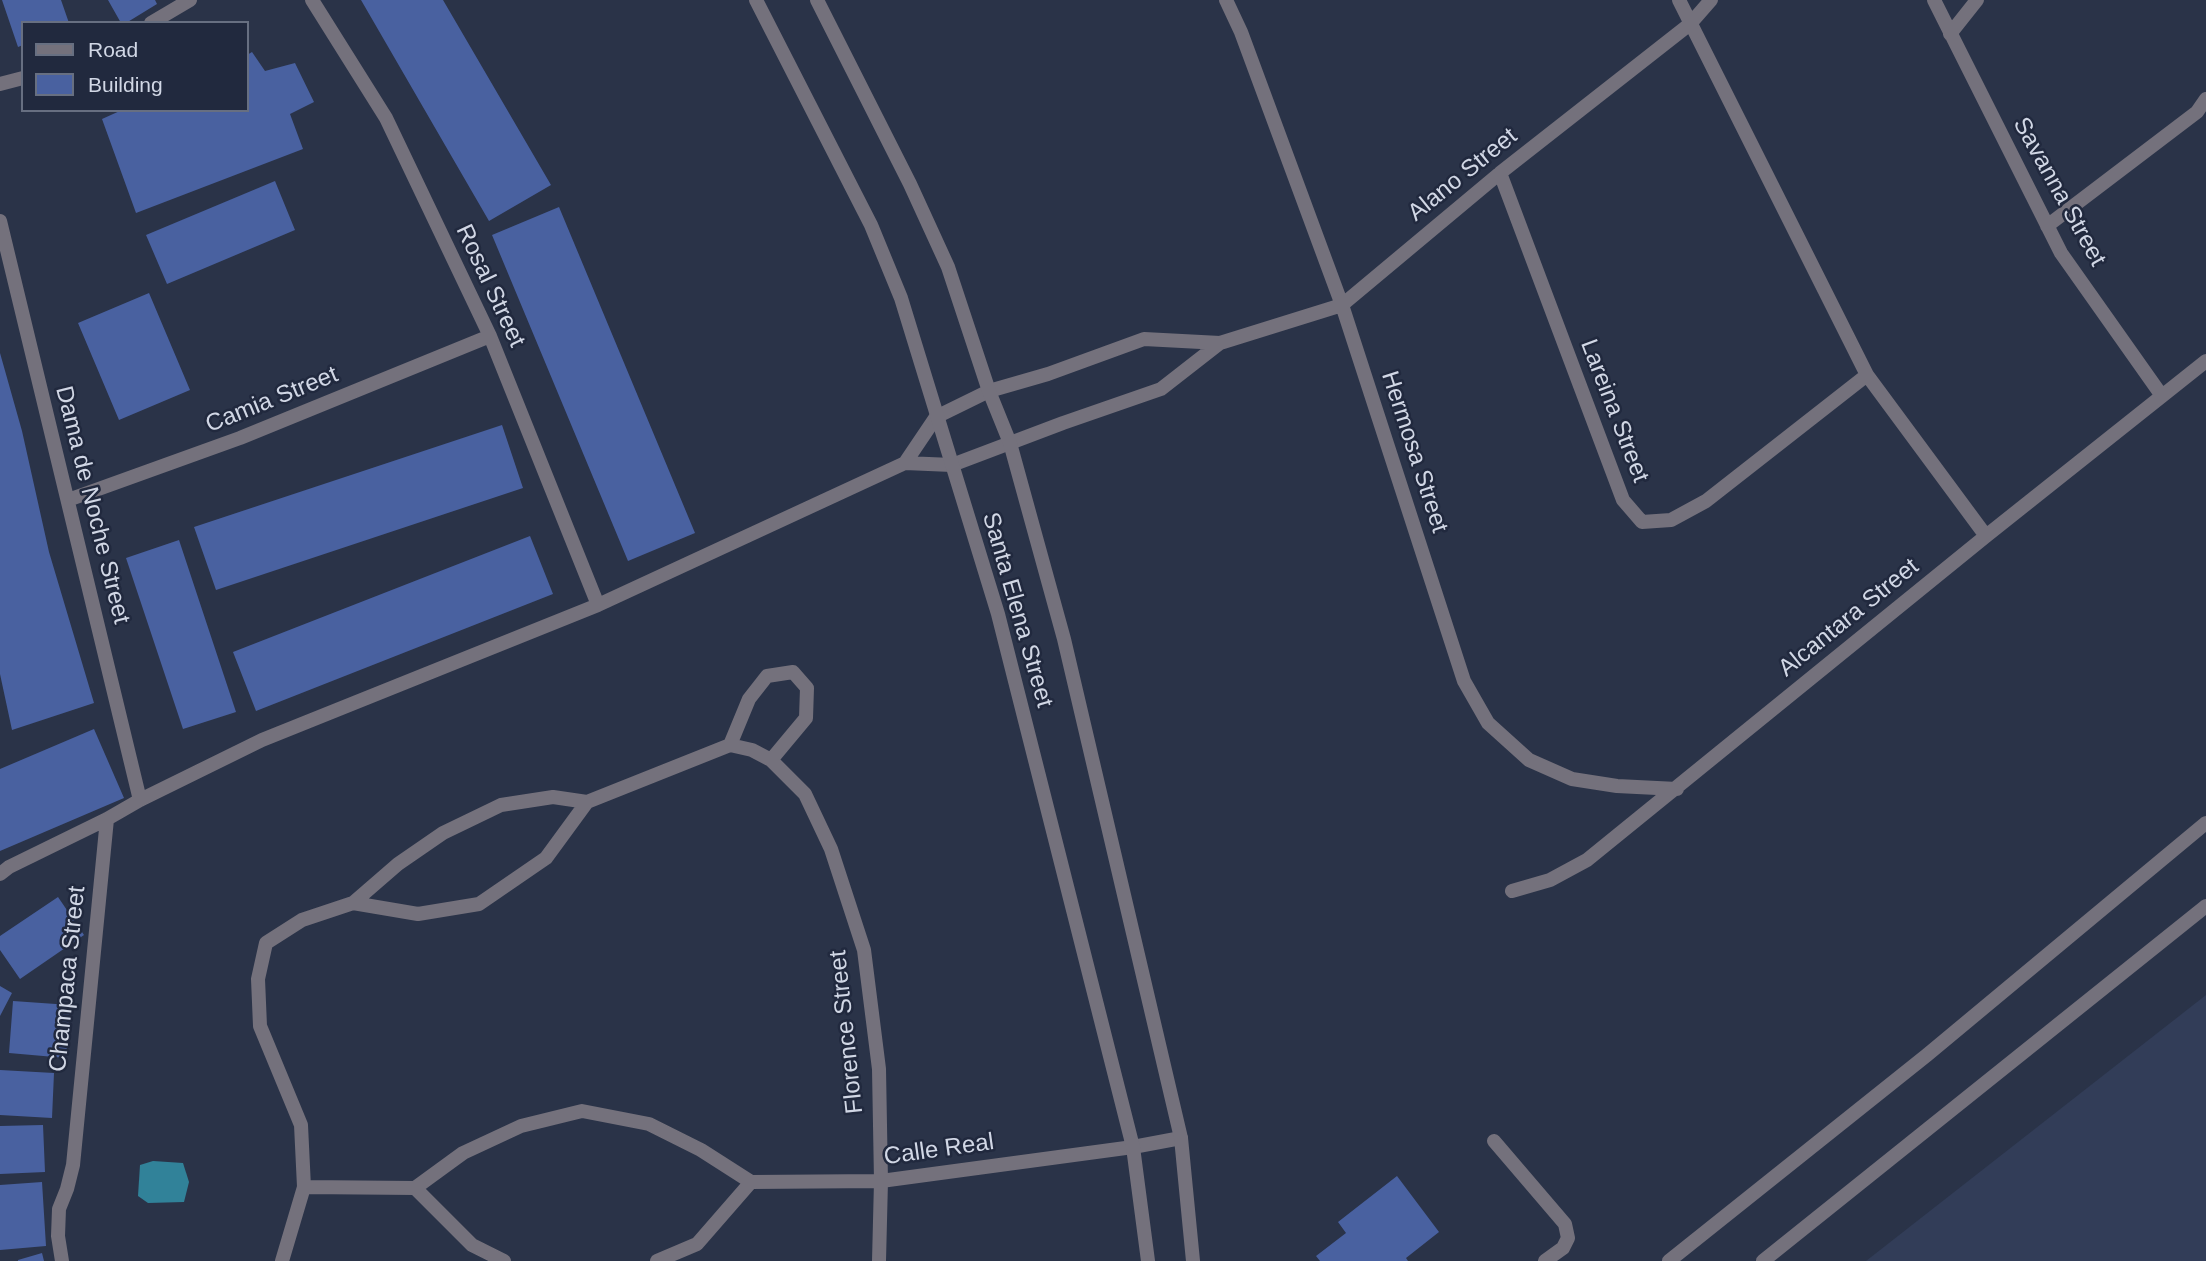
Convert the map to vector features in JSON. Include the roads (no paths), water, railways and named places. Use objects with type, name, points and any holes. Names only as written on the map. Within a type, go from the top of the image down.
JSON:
[{"type":"street","points":[[155,21],[190,0]]},
{"type":"street","name":"Rosal Street","points":[[312,0],[386,118],[490,336],[598,605]]},
{"type":"street","name":"Santa Elena Street","points":[[756,0],[871,225],[901,298],[998,614],[1133,1147],[1148,1261]]},
{"type":"street","name":"Santa Elena Street","points":[[817,0],[910,184],[948,267],[989,391],[1010,443],[1064,639],[1181,1138],[1193,1261]]},
{"type":"street","name":"Hermosa Street","points":[[1226,0],[1241,32],[1342,306],[1464,681],[1488,723],[1529,760],[1572,779],[1617,786],[1677,789]]},
{"type":"street","points":[[1679,0],[1867,375],[1986,536]]},
{"type":"street","name":"Alano Street","points":[[1220,343],[1342,306],[1500,173],[1690,24],[1711,0]]},
{"type":"street","name":"Savanna Street","points":[[1934,0],[2061,253],[2162,396]]},
{"type":"street","points":[[1950,34],[1977,0]]},
{"type":"street","points":[[0,85],[21,79]]},
{"type":"street","points":[[2047,226],[2197,112],[2206,99]]},
{"type":"street","name":"Lareina Street","points":[[1500,173],[1623,500],[1642,522],[1671,520],[1706,501],[1867,375]]},
{"type":"street","name":"Dama de Noche Street","points":[[0,221],[140,800]]},
{"type":"street","name":"Camia Street","points":[[68,500],[240,438],[490,336]]},
{"type":"street","points":[[905,463],[936,416],[989,391],[1048,374],[1144,339],[1220,343]]},
{"type":"street","points":[[0,874],[140,800],[262,740],[598,605],[905,463],[952,465],[1161,389],[1220,343]]},
{"type":"street","name":"Alcantara Street","points":[[1512,891],[1550,880],[1587,860],[1986,536],[2206,362]]},
{"type":"street","points":[[282,1261],[304,1186],[302,1125],[260,1026],[258,979],[265,943],[302,920],[353,903],[398,864],[443,832],[501,805],[553,797],[587,802],[730,746],[749,699],[767,676],[793,672],[807,688],[806,718],[771,760]]},
{"type":"street","name":"Florence Street","points":[[730,746],[752,750],[771,760],[804,794],[831,849],[864,950],[879,1069],[879,1261]]},
{"type":"street","points":[[353,903],[418,914],[479,904],[546,858],[587,802]]},
{"type":"street","name":"Champaca Street","points":[[62,1261],[58,1236],[59,1209],[73,1165],[107,819]]},
{"type":"street","points":[[1669,1261],[1927,1055],[2206,823]]},
{"type":"street","points":[[1763,1261],[2206,906]]},
{"type":"street","points":[[304,1186],[415,1188],[463,1153],[509,1131],[583,1111],[649,1124],[701,1150],[751,1182],[697,1244],[657,1261]]},
{"type":"street","name":"Calle Real","points":[[751,1182],[881,1181],[1181,1138]]},
{"type":"street","points":[[1494,1141],[1565,1224],[1568,1238],[1563,1248],[1545,1261]]},
{"type":"street","points":[[415,1188],[472,1245],[504,1261]]}]
